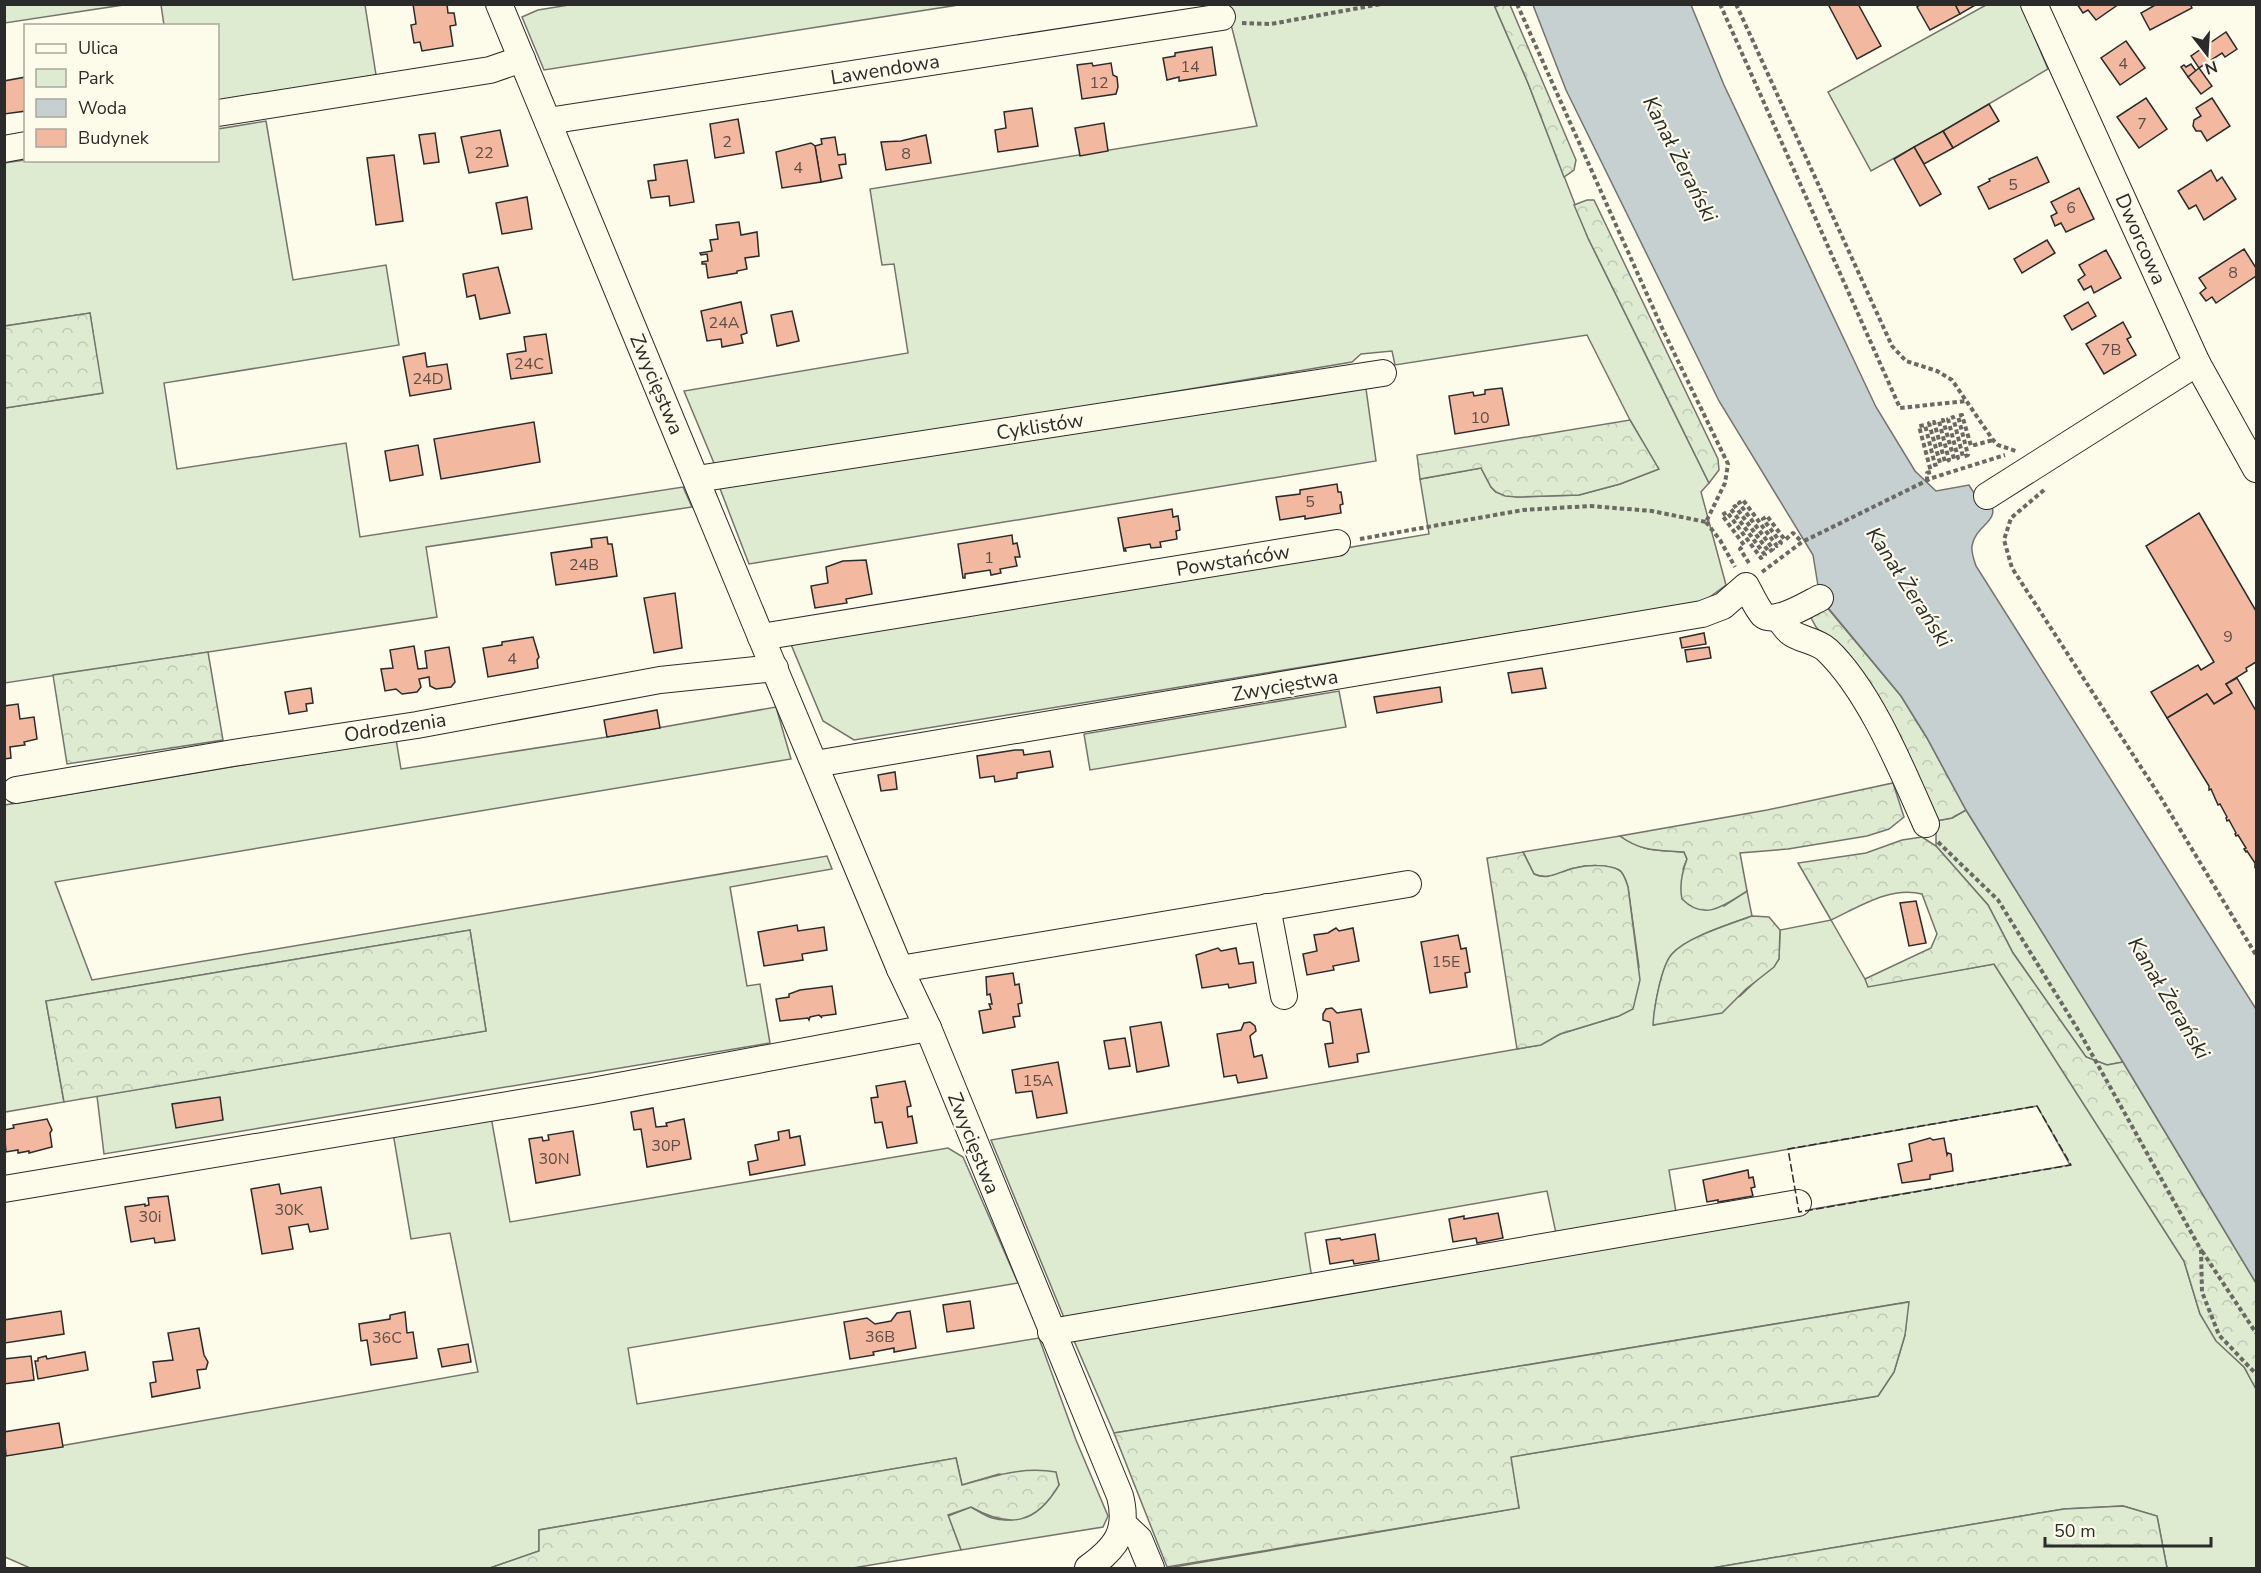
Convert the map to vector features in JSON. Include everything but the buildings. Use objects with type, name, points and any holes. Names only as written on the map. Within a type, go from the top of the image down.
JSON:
[{"type":"street","name":"Zwycięstwa","points":[[499,4],[761,637],[927,1028],[1051,1332],[1087,1413],[1120,1496],[1124,1512],[1123,1524]]},
{"type":"street","name":"Dworcowa","points":[[2034,4],[2197,363],[2256,469]]},
{"type":"street","name":"Lawendowa","points":[[548,121],[1222,17]]},
{"type":"street","points":[[219,114],[490,70],[522,59]]},
{"type":"street","points":[[4,149],[24,145]]},
{"type":"street","points":[[1987,496],[2197,363]]},
{"type":"street","name":"Cyklistów","points":[[697,480],[1383,373]]},
{"type":"street","name":"Powstańców","points":[[761,637],[1337,543]]},
{"type":"street","name":"Zwycięstwa","points":[[815,764],[1702,614],[1723,606],[1754,575]]},
{"type":"street","points":[[1754,575],[1763,615],[1769,618],[1778,618],[1820,598]]},
{"type":"street","points":[[1778,618],[1791,633],[1825,648],[1858,690],[1897,758],[1926,824]]},
{"type":"street","name":"Odrodzenia","points":[[16,790],[233,753],[417,725],[660,680],[775,668]]},
{"type":"street","points":[[900,969],[1408,884]]},
{"type":"street","points":[[1268,907],[1284,996]]},
{"type":"street","points":[[4,1189],[580,1093],[927,1028]]},
{"type":"street","points":[[1051,1332],[1798,1203]]},
{"type":"street","points":[[1089,1569],[1104,1557],[1118,1539],[1123,1524],[1139,1539],[1151,1569]]},
{"type":"path","points":[[1222,17],[1246,24],[1271,24],[1380,4]]},
{"type":"path","points":[[1517,4],[1663,330],[1728,464],[1725,483],[1706,522]]},
{"type":"path","points":[[1720,4],[1900,408],[1966,401]]},
{"type":"path","points":[[1736,4],[1892,346],[1906,361],[1937,371],[1952,380],[1993,440],[1998,445],[2016,451],[1930,480],[1802,542],[1754,575]]},
{"type":"path","points":[[1930,480],[1926,473],[1931,472],[1919,426],[1924,425],[1935,465],[1940,463],[1929,423],[1934,422],[1945,462],[1949,460],[1939,421],[1943,420],[1954,459],[1958,458],[1948,419],[1953,417],[1963,457],[1968,455],[1958,416],[1962,415],[1971,446],[1993,440]]},
{"type":"path","points":[[2051,484],[2011,518],[2004,540],[2012,568],[2161,798],[2256,955]]},
{"type":"path","points":[[1754,575],[1740,549],[1744,544],[1722,515],[1727,512],[1761,558],[1765,555],[1731,508],[1735,506],[1769,552],[1773,549],[1739,502],[1743,500],[1777,546],[1781,543],[1763,519],[1767,516],[1785,540],[1793,534],[1802,542]]},
{"type":"path","points":[[1337,543],[1485,516],[1590,506],[1652,511],[1706,522],[1754,575]]},
{"type":"path","points":[[1926,824],[1936,840],[1998,900],[2080,1033],[2201,1250],[2256,1333]]},
{"type":"path","points":[[2201,1250],[2202,1292],[2219,1335],[2256,1374]]},
{"type":"green space","points":[[5,4],[123,4],[123,5],[5,23]]},
{"type":"green space","points":[[575,4],[958,5],[544,70],[522,17],[538,10]]},
{"type":"green space","points":[[1502,4],[1510,5],[1576,160],[1574,170],[1564,177],[1528,83],[1495,7]]},
{"type":"green space","points":[[161,5],[365,5],[376,75],[219,102],[219,24],[164,24]]},
{"type":"green space","points":[[1226,5],[1494,5],[1528,83],[1588,238],[1709,483],[1701,492],[1726,585],[1703,602],[854,740],[823,721],[790,642],[1429,534],[1420,479],[1481,468],[1496,492],[1517,497],[1579,495],[1620,484],[1658,469],[1630,420],[1587,335],[1395,365],[1392,351],[1361,354],[1352,362],[716,468],[684,391],[908,353],[894,264],[882,265],[870,189],[1257,126]]},
{"type":"green space","points":[[1986,5],[2021,5],[2048,69],[1871,171],[1828,92]]},
{"type":"green space","points":[[266,121],[293,280],[386,265],[399,345],[164,383],[177,469],[346,443],[360,537],[683,487],[692,507],[426,547],[437,617],[5,683],[5,408],[102,393],[90,313],[5,326],[4,163],[24,160],[24,162],[219,162],[219,129]]},
{"type":"green space","points":[[1594,200],[1718,459],[1719,470],[1709,483],[1588,238],[1574,205]]},
{"type":"green space","points":[[90,313],[103,393],[5,408],[5,326]]},
{"type":"green space","points":[[1358,383],[1366,389],[1376,461],[749,564],[719,486]]},
{"type":"green space","points":[[1630,420],[1659,469],[1620,484],[1579,495],[1517,497],[1505,496],[1496,492],[1481,468],[1420,479],[1417,455]]},
{"type":"green space","points":[[1825,605],[1901,696],[1966,810],[1952,818],[1936,821],[1827,639],[1816,627],[1809,614]]},
{"type":"green space","points":[[208,652],[223,740],[67,764],[53,675]]},
{"type":"green space","points":[[1339,691],[1346,727],[1090,770],[1084,734]]},
{"type":"green space","points":[[776,707],[791,759],[55,882],[92,980],[827,856],[832,869],[730,887],[747,986],[760,984],[770,1043],[104,1154],[97,1096],[486,1031],[470,930],[46,1001],[64,1102],[5,1112],[5,805],[396,739],[401,769],[607,737]]},
{"type":"green space","points":[[1893,783],[1904,817],[1889,829],[1867,836],[1788,849],[1740,853],[1747,891],[1715,909],[1699,909],[1690,906],[1682,899],[1682,879],[1687,859],[1684,852],[1643,848],[1620,836],[1767,810]]},
{"type":"green space","points":[[1966,810],[2123,1062],[2107,1065],[2086,1057],[2013,953],[1988,905],[1936,846],[1936,821],[1952,818]]},
{"type":"green space","points":[[1620,836],[1643,848],[1684,852],[1687,859],[1683,869],[1724,906],[1747,891],[1752,916],[1698,937],[1672,954],[1665,967],[1659,988],[1654,1025],[1740,996],[1779,959],[1780,930],[1831,920],[1869,986],[1994,964],[2184,1261],[2200,1314],[2216,1340],[2244,1367],[2256,1389],[2256,1568],[2167,1568],[2157,1516],[2123,1506],[2064,1509],[1712,1568],[1168,1568],[1519,1508],[1510,1457],[1878,1396],[1894,1372],[1905,1335],[1908,1302],[1114,1433],[1072,1336],[2070,1165],[2037,1106],[1669,1170],[1677,1218],[1557,1238],[1547,1191],[1305,1233],[1312,1279],[1065,1320],[991,1140],[1540,1045],[1560,1034],[1619,1016],[1639,967],[1628,887],[1624,875],[1614,868],[1585,866],[1550,876],[1539,876],[1534,874],[1523,852]]},
{"type":"green space","points":[[1922,837],[1936,846],[1988,905],[2013,953],[2086,1057],[2107,1065],[2123,1062],[2256,1283],[2256,1389],[2244,1367],[2216,1341],[2200,1314],[2184,1261],[1994,964],[1868,987],[1865,979],[1931,948],[1937,934],[1922,894],[1910,892],[1887,895],[1831,920],[1798,863],[1866,853],[1902,840]]},
{"type":"green space","points":[[1523,852],[1534,874],[1539,876],[1550,876],[1575,868],[1591,866],[1609,867],[1621,871],[1628,887],[1640,980],[1633,1009],[1619,1016],[1560,1034],[1541,1045],[1517,1049],[1487,858]]},
{"type":"green space","points":[[1752,916],[1769,917],[1780,930],[1779,959],[1774,967],[1746,989],[1722,1013],[1653,1025],[1661,977],[1672,954],[1698,937]]},
{"type":"green space","points":[[470,930],[486,1031],[64,1102],[46,1001]]},
{"type":"green space","points":[[491,1117],[510,1222],[948,1148],[963,1157],[1018,1283],[628,1348],[637,1404],[1039,1338],[1076,1440],[1108,1516],[1103,1527],[961,1550],[948,1516],[971,1507],[992,1518],[1003,1520],[1022,1517],[1047,1501],[1059,1484],[999,1474],[962,1485],[956,1458],[539,1530],[539,1551],[490,1568],[30,1568],[5,1557],[4,1456],[478,1372],[450,1233],[411,1239],[393,1133]]},
{"type":"green space","points":[[1909,1302],[1905,1335],[1894,1372],[1878,1396],[1511,1457],[1519,1508],[1167,1567],[1114,1433]]},
{"type":"green space","points":[[956,1458],[962,1485],[1009,1473],[1044,1470],[1056,1472],[1059,1485],[1041,1508],[1021,1519],[998,1518],[971,1507],[948,1515],[961,1550],[853,1568],[490,1568],[539,1551],[539,1530]]},
{"type":"green space","points":[[2123,1506],[2157,1516],[2167,1568],[1712,1568],[2064,1509]]},
{"type":"water","name":"Kanał Żerański","points":[[1533,5],[1691,5],[1724,85],[1876,407],[1915,471],[1936,491],[1969,485],[1974,493],[1987,496],[1993,512],[1972,546],[1976,566],[2256,1009],[2256,1283],[2123,1062],[1966,810],[1901,696],[1820,598],[1813,555],[1719,401],[1566,90]]},
{"type":"fence","points":[[2037,1106],[2071,1165],[1799,1212],[1788,1149],[2037,1106]]}]
